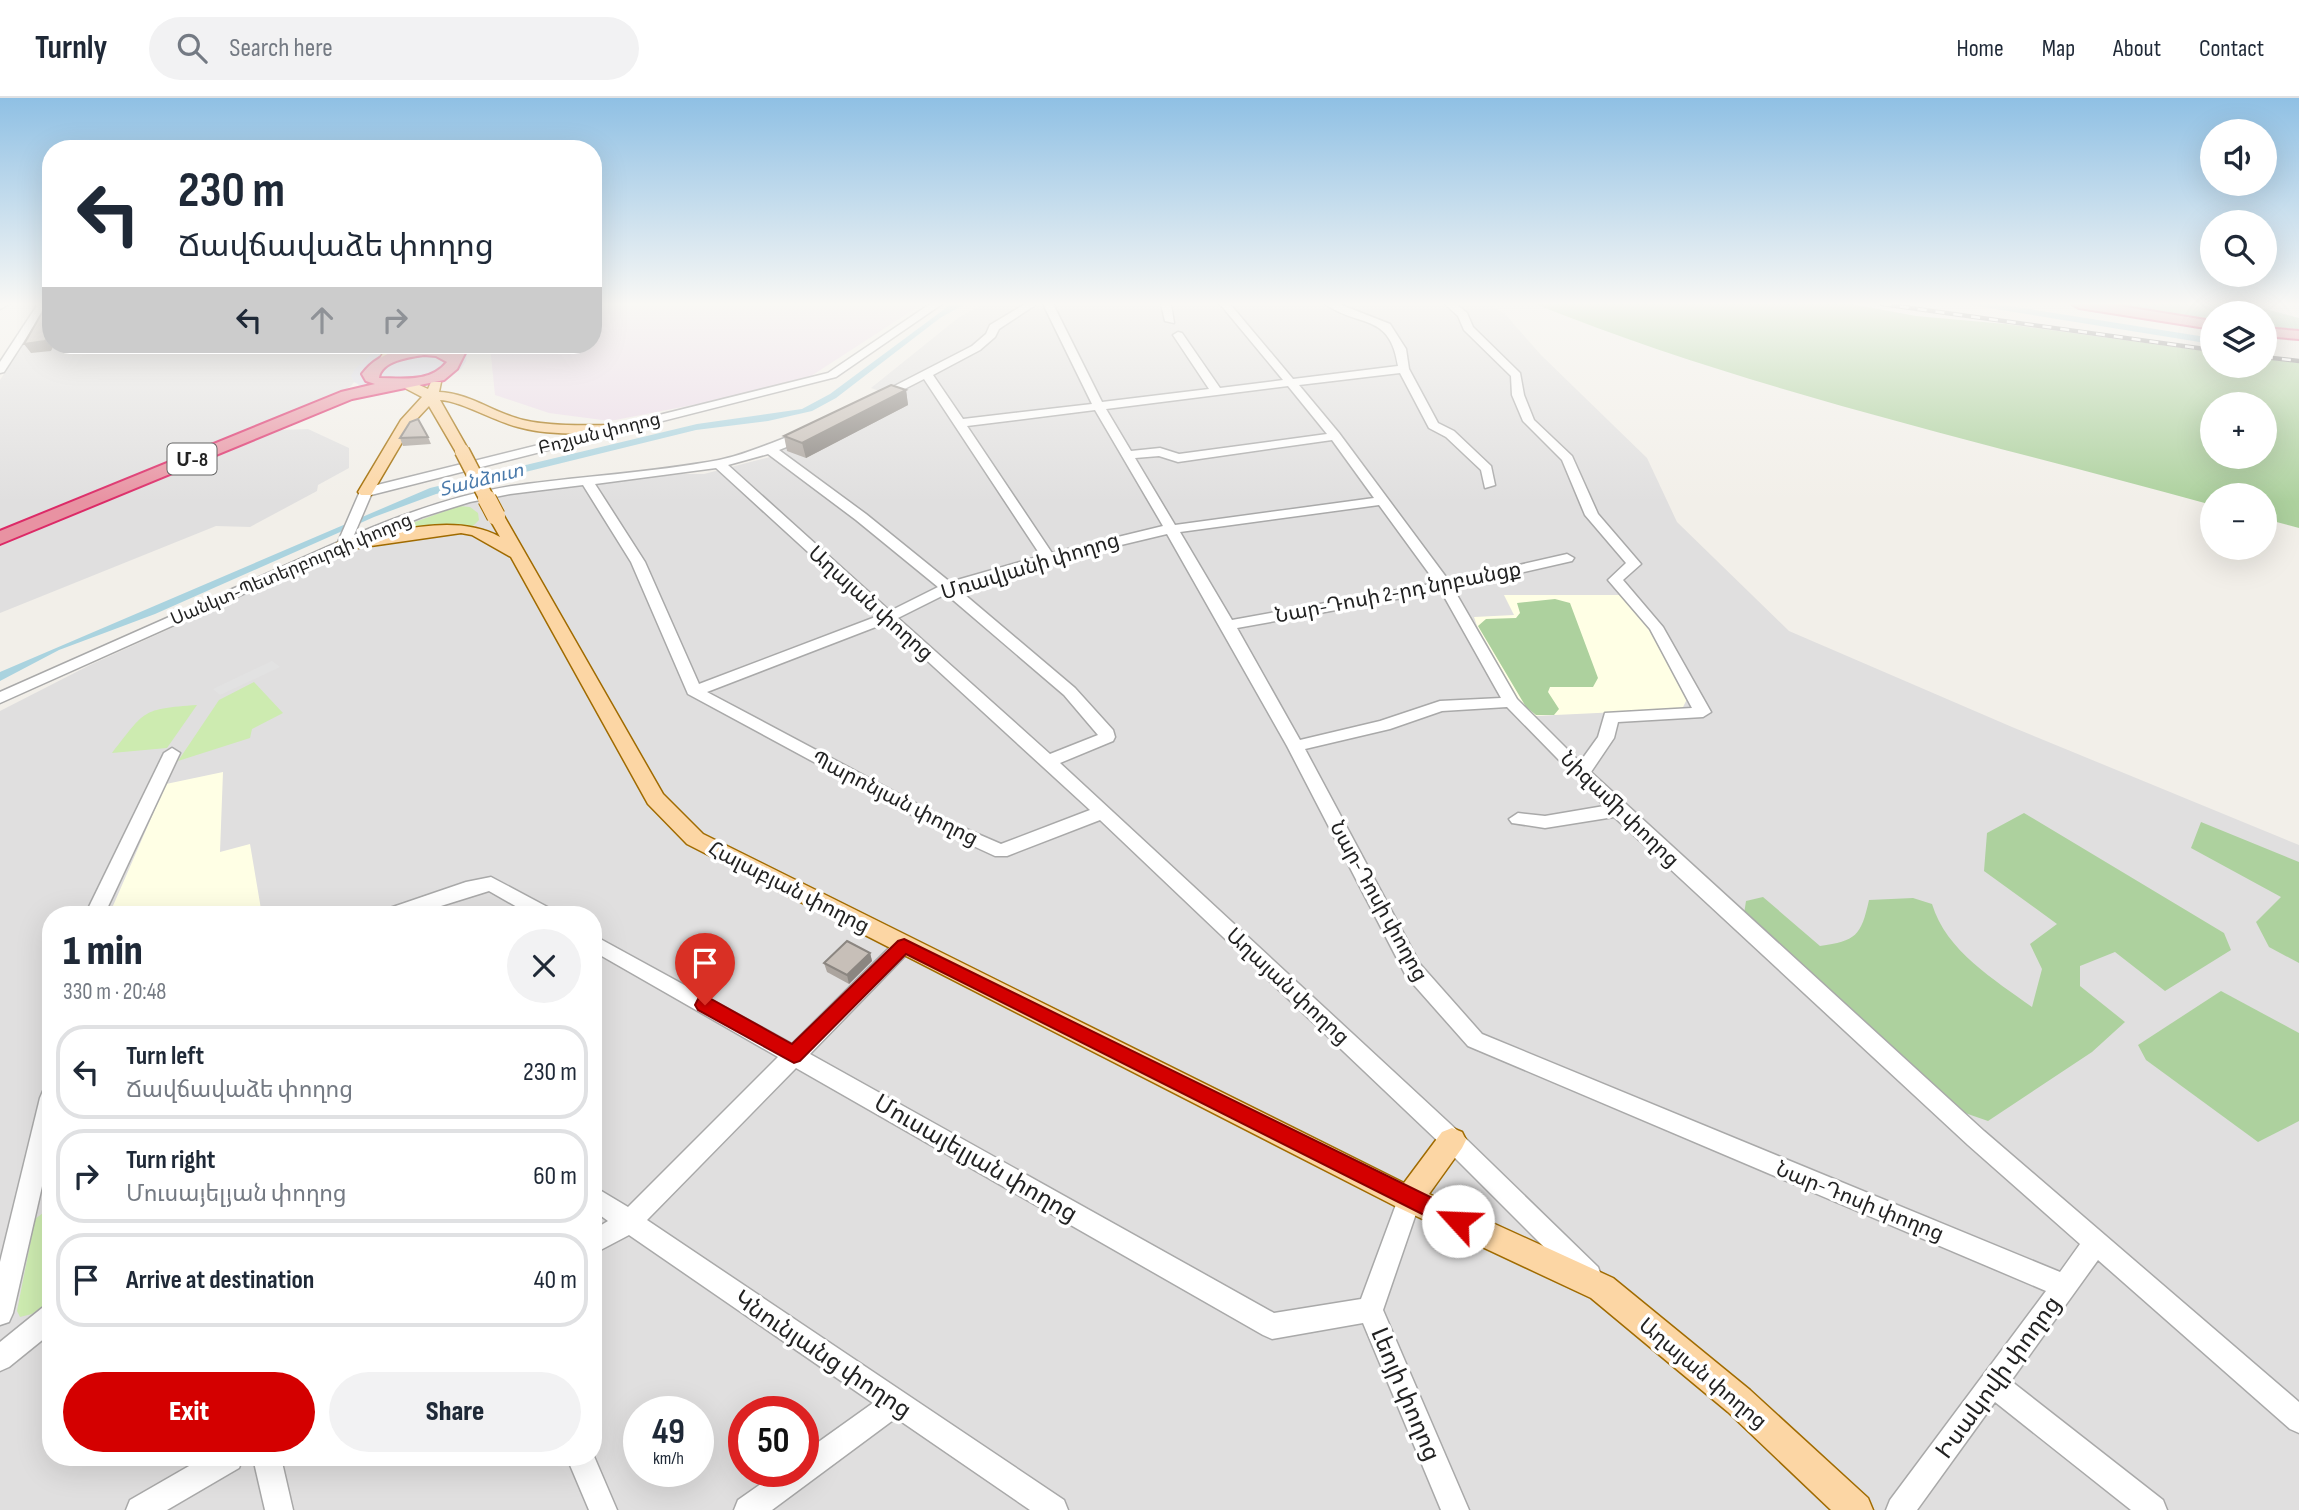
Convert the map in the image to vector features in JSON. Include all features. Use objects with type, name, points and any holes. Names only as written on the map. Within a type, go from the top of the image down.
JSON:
[{"type":"highway","points":[[372,370],[372,377],[400,384],[442,373],[445,370]]},
{"type":"highway","name":"Մ-8","points":[[347,395],[372,377]]},
{"type":"highway","name":"Մ-8","points":[[0,538],[347,395],[400,384]]},
{"type":"main road","points":[[363,498],[408,421],[431,396],[442,373]]},
{"type":"main road","points":[[400,384],[431,396],[456,397],[483,412],[520,424],[551,429],[617,429]]},
{"type":"main road","name":"Հալաբյան փողոց","points":[[431,396],[655,799],[679,826],[695,839],[1409,1199],[1602,1288]]},
{"type":"main road","points":[[345,538],[461,528],[477,531],[516,553]]},
{"type":"main road","points":[[1409,1199],[1452,1140]]},
{"type":"main road","name":"Աղայան փողոց","points":[[1602,1288],[1739,1401],[1856,1510]]},
{"type":"street","name":"Բոշյան փողոց","points":[[363,498],[617,429],[832,375],[840,370]]},
{"type":"street","points":[[871,402],[938,370]]},
{"type":"street","name":"Նար-Դոսի փողոց","points":[[1081,370],[1098,405],[1228,625],[1413,970],[1475,1040],[2064,1286]]},
{"type":"street","points":[[1202,370],[1216,391]]},
{"type":"street","name":"Նիզամի փողոց","points":[[1280,370],[1335,436],[1445,586],[1511,702],[1618,810],[2095,1244],[2299,1420]]},
{"type":"street","points":[[960,424],[1396,370]]},
{"type":"street","points":[[1404,370],[1433,425],[1450,433],[1488,469],[1489,485]]},
{"type":"street","points":[[1510,370],[1516,376],[1518,395],[1529,421],[1567,460],[1592,515],[1634,564],[1615,580],[1656,627],[1703,712],[1611,717],[1606,738],[1582,772]]},
{"type":"street","points":[[928,376],[1049,558]]},
{"type":"street","name":"Սանկտ-Պետերբուրգի փողոց","points":[[0,698],[345,538],[466,500],[719,464],[772,451],[822,426]]},
{"type":"street","points":[[1127,455],[1160,452],[1178,457],[1335,436]]},
{"type":"street","points":[[772,451],[856,510],[949,587],[1069,694],[1105,730],[1107,737],[1047,762]]},
{"type":"street","name":"Աղայան փողոց","points":[[719,464],[1103,812],[1452,1140],[1602,1288]]},
{"type":"street","points":[[587,481],[638,562],[694,691]]},
{"type":"street","points":[[345,538],[363,498]]},
{"type":"street","name":"Մռավյանի փողոց","points":[[694,691],[887,618],[949,587],[1049,558],[1171,529],[1382,501]]},
{"type":"street","name":"Նար-Դոսի 2-րդ նրբանցք","points":[[1228,625],[1445,586],[1567,558]]},
{"type":"street","name":"Պարոնյան փողոց","points":[[694,691],[951,829],[1001,851],[1103,812]]},
{"type":"street","points":[[1295,746],[1384,725],[1440,706],[1511,702]]},
{"type":"street","points":[[98,906],[172,753]]},
{"type":"street","points":[[1518,819],[1545,822],[1618,810]]},
{"type":"street","points":[[417,906],[473,887],[491,884],[530,906]]},
{"type":"street","points":[[602,1238],[630,1221],[904,945]]},
{"type":"street","name":"Մուսայելյան փողոց","points":[[602,947],[1272,1326],[1370,1310]]},
{"type":"street","points":[[0,1313],[42,1173]]},
{"type":"street","name":"Լեոյի փողոց","points":[[1409,1199],[1370,1310],[1455,1510]]},
{"type":"street","name":"Կնունյանց փողոց","points":[[602,1203],[1054,1510]]},
{"type":"street","name":"Իսակովի փողոց","points":[[1900,1510],[2095,1244]]},
{"type":"street","points":[[0,1358],[42,1324]]},
{"type":"street","points":[[1994,1384],[2153,1510]]},
{"type":"street","points":[[819,1459],[895,1403]]},
{"type":"street","points":[[140,1510],[215,1466]]},
{"type":"street","points":[[269,1466],[279,1510]]},
{"type":"street","points":[[584,1466],[603,1510]]},
{"type":"street","points":[[748,1510],[780,1487]]},
{"type":"shaded area","points":[[7,370],[364,370],[351,386],[340,393],[0,533],[0,380]]},
{"type":"shaded area","points":[[354,370],[459,370],[434,382],[396,390],[363,387],[354,382],[351,376]]},
{"type":"shaded area","points":[[492,370],[820,370],[808,378],[708,402],[610,421],[549,413],[495,395]]},
{"type":"shaded area","points":[[894,370],[1556,370],[1647,458],[1677,522],[1789,631],[2012,727],[2299,845],[2299,1510],[0,1510],[0,711],[90,665],[377,535],[460,505],[506,494],[680,474],[704,474],[770,457],[890,395],[871,388]]},
{"type":"shaded area","points":[[308,429],[349,448],[349,468],[318,485],[317,491],[250,527],[216,526],[0,613],[0,544],[280,430]]},
{"type":"shaded area","points":[[1504,595],[1621,595],[1649,629],[1689,695],[1682,709],[1534,716],[1523,707],[1474,617],[1514,615]]},
{"type":"shaded area","points":[[272,661],[280,667],[220,695],[213,689]]},
{"type":"shaded area","points":[[223,772],[220,852],[250,844],[260,906],[113,906],[166,784]]},
{"type":"green space","points":[[1720,370],[2200,370],[2200,378],[2277,378],[2277,370],[2299,370],[2299,528],[2277,522],[2277,483],[2200,483],[2200,502],[1870,414]]},
{"type":"green space","points":[[459,506],[470,507],[478,513],[479,520],[473,526],[441,526],[382,534]]},
{"type":"green space","points":[[1555,599],[1570,603],[1598,678],[1593,687],[1550,687],[1548,692],[1559,709],[1554,715],[1536,715],[1526,707],[1478,626],[1486,619],[1516,618],[1520,613],[1517,603]]},
{"type":"green space","points":[[254,682],[283,713],[252,729],[250,738],[178,761],[219,700]]},
{"type":"green space","points":[[197,705],[167,748],[112,753],[146,714],[165,708]]},
{"type":"green space","points":[[2024,813],[2224,933],[2231,950],[2165,991],[2115,952],[2080,966],[2080,986],[2125,1022],[2092,1052],[1988,1121],[1965,1113],[1744,914],[1746,901],[1763,897],[1820,946],[1842,942],[1855,935],[1863,922],[1869,900],[1913,898],[1932,904],[1948,936],[1960,950],[1988,975],[2032,1007],[2042,969],[2030,944],[2057,924],[1984,871],[1987,833]]},
{"type":"green space","points":[[2201,822],[2299,862],[2299,963],[2269,947],[2256,922],[2281,897],[2191,848]]},
{"type":"green space","points":[[2221,991],[2299,1033],[2299,1121],[2258,1142],[2146,1060],[2138,1045]]},
{"type":"green space","points":[[42,1214],[42,1307],[32,1314],[20,1317],[17,1311],[35,1219]]},
{"type":"water","name":"Տանձուտ","points":[[863,370],[873,370],[836,398],[812,411],[768,421],[696,430],[436,494],[374,517],[155,614],[59,650],[0,681],[0,672],[430,488],[697,424],[802,409],[830,394]]},
{"type":"building","points":[[891,385],[906,390],[802,443],[784,436]]},
{"type":"building","points":[[418,419],[428,437],[400,438],[410,422]]},
{"type":"building","points":[[847,941],[870,953],[847,975],[824,963]]},
{"type":"route","points":[[705,1005],[794,1055],[904,945],[1389,1189],[1458,1221]]}]
